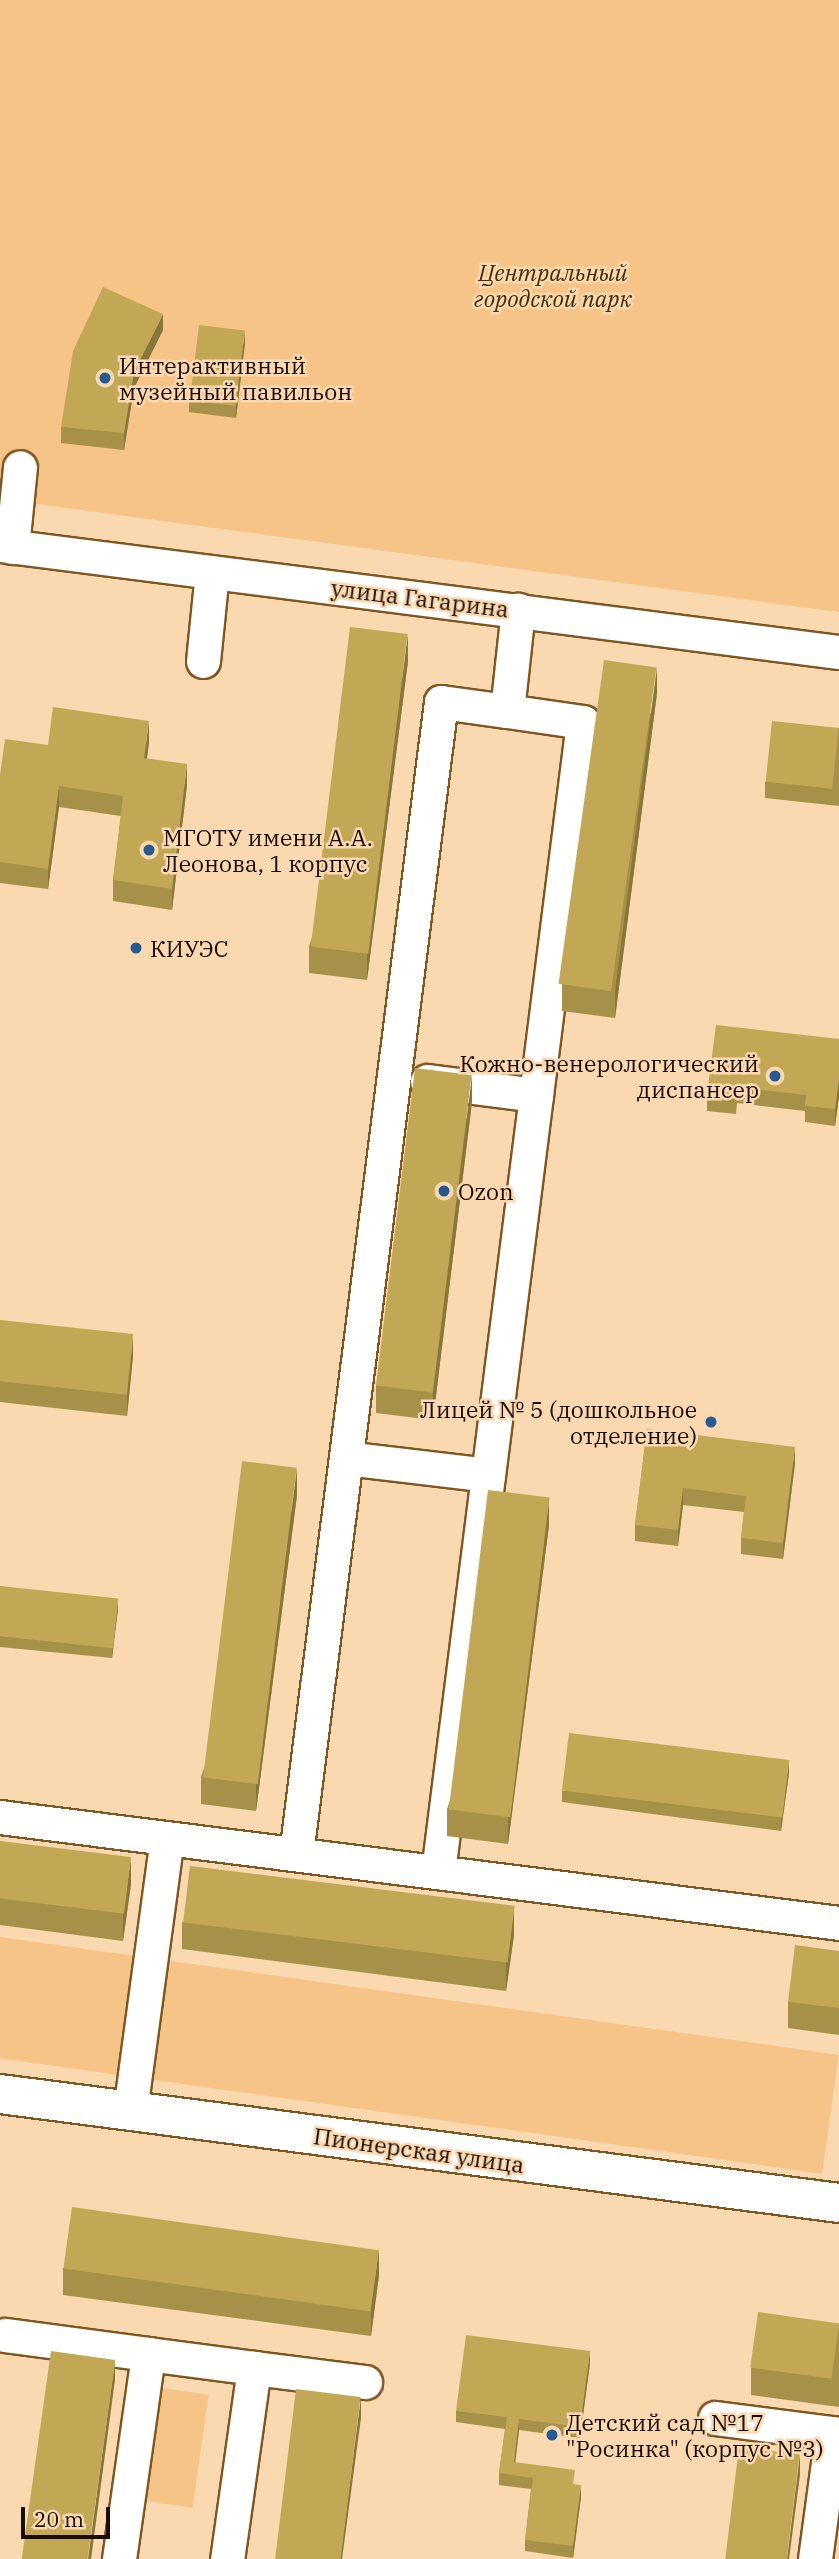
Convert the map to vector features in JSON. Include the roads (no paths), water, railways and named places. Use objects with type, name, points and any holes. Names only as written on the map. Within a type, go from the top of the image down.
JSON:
[{"type":"main road","name":"Пионерская улица","points":[[0,2094],[839,2203]]},
{"type":"street","points":[[6,546],[20,467]]},
{"type":"street","name":"улица Гагарина","points":[[6,546],[839,652]]},
{"type":"street","points":[[203,661],[212,572]]},
{"type":"street","points":[[508,711],[518,610]]},
{"type":"street","points":[[296,1854],[441,702],[583,722],[438,1872]]},
{"type":"street","points":[[394,1076],[536,1096]]},
{"type":"street","points":[[346,1458],[488,1475]]},
{"type":"street","points":[[0,1817],[839,1923]]},
{"type":"street","points":[[130,2111],[167,1838]]},
{"type":"street","points":[[5,2335],[365,2382]]},
{"type":"street","points":[[119,2559],[148,2354]]},
{"type":"street","points":[[227,2559],[254,2368]]},
{"type":"street","points":[[715,2418],[835,2433],[816,2559]]},
{"type":"place","name":"Интерактивный музейный павильон","points":[[105,378]]},
{"type":"place","name":"МГОТУ имени А.А. Леонова, 1 корпус","points":[[149,850]]},
{"type":"place","name":"КИУЭС","points":[[136,948]]},
{"type":"place","name":"Кожно-венерологический диспансер","points":[[775,1076]]},
{"type":"place","name":"Ozon","points":[[444,1191]]},
{"type":"place","name":"Лицей № 5 (дошкольное отделение)","points":[[711,1422]]},
{"type":"place","name":"Детский сад №17 \"Росинка\" (корпус №3)","points":[[552,2435]]},
{"type":"park label","name":"Центральный городской парк","points":[[553,285]]}]
